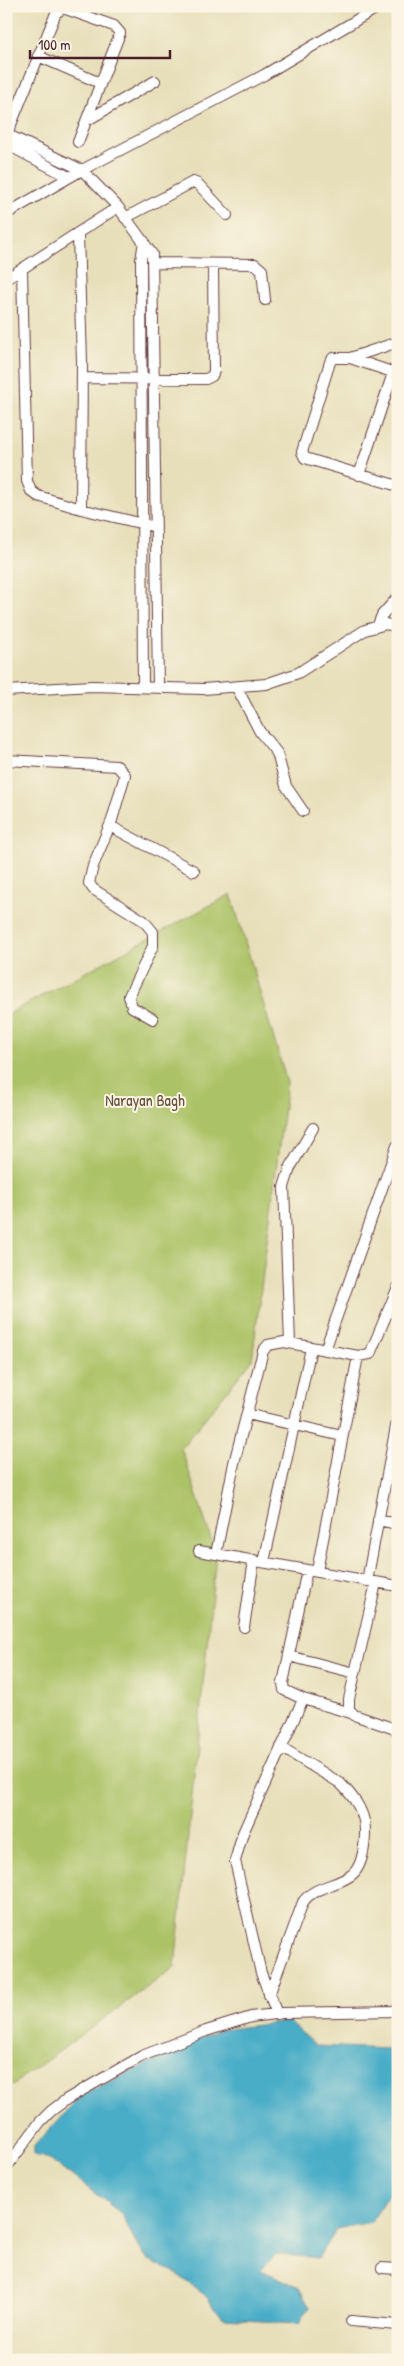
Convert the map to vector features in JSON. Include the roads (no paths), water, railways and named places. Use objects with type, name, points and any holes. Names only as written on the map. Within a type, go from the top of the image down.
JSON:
[{"type":"street","points":[[6,214],[82,170],[248,84],[380,6]]},
{"type":"street","points":[[7,137],[56,12],[63,8],[114,26],[120,33],[78,142]]},
{"type":"street","points":[[38,56],[100,83]]},
{"type":"street","points":[[86,121],[155,81]]},
{"type":"street","points":[[7,137],[82,170],[118,207],[152,254],[154,263],[158,688]]},
{"type":"street","points":[[7,137],[69,177]]},
{"type":"street","points":[[125,218],[193,182],[198,184],[227,215]]},
{"type":"street","points":[[6,279],[78,235],[118,207]]},
{"type":"street","points":[[78,235],[82,378],[81,509]]},
{"type":"street","points":[[143,687],[140,260],[144,241]]},
{"type":"street","points":[[154,263],[255,264],[262,270],[265,300]]},
{"type":"street","points":[[82,378],[206,379],[212,376],[214,371],[213,264]]},
{"type":"street","points":[[22,269],[27,481],[30,491],[38,496],[81,509],[156,527]]},
{"type":"street","points":[[398,342],[350,358],[333,358],[330,362],[302,452],[305,458],[398,486]]},
{"type":"street","points":[[350,358],[396,374],[359,475]]},
{"type":"street","points":[[378,625],[382,615],[398,597]]},
{"type":"street","points":[[6,691],[92,686],[237,688],[266,684],[298,674],[365,630],[386,624],[398,627]]},
{"type":"street","points":[[237,688],[260,732],[277,753],[286,786],[302,810]]},
{"type":"street","points":[[6,760],[117,766],[125,775],[110,826],[93,866],[90,883],[93,889],[144,921],[153,932],[152,946],[128,996],[132,1007],[152,1019]]},
{"type":"street","points":[[110,826],[194,871]]},
{"type":"street","points":[[290,1344],[284,1187],[290,1168],[313,1128]]},
{"type":"street","points":[[325,1350],[397,1146]]},
{"type":"street","points":[[216,1554],[234,1463],[263,1351],[268,1345],[276,1342],[358,1356],[370,1354],[398,1287]]},
{"type":"street","points":[[244,1627],[311,1348]]},
{"type":"street","points":[[358,1356],[312,1571],[283,1682],[284,1690],[303,1699],[351,1713],[398,1730]]},
{"type":"street","points":[[246,1414],[342,1436]]},
{"type":"street","points":[[351,1713],[349,1704],[372,1582],[378,1520],[396,1437],[398,1416]]},
{"type":"street","points":[[378,1520],[398,1524]]},
{"type":"street","points":[[199,1551],[398,1586]]},
{"type":"street","points":[[289,1656],[355,1673]]},
{"type":"street","points":[[276,2014],[256,1954],[235,1861],[243,1833],[303,1699]]},
{"type":"street","points":[[269,1995],[303,1902],[308,1895],[316,1890],[351,1876],[356,1871],[361,1860],[365,1837],[363,1815],[348,1790],[340,1783],[281,1748]]},
{"type":"street","points":[[6,2168],[40,2122],[51,2111],[67,2099],[142,2056],[234,2021],[276,2014],[398,2012]]},
{"type":"street","points":[[382,2268],[398,2269]]},
{"type":"street","points":[[351,2321],[398,2325]]},
{"type":"water","points":[[288,2021],[317,2046],[388,2049],[398,2089],[398,2181],[371,2222],[336,2229],[318,2258],[276,2254],[261,2270],[299,2287],[310,2307],[299,2323],[224,2319],[205,2295],[174,2272],[147,2259],[134,2240],[122,2214],[50,2159],[34,2155],[34,2146],[82,2095],[219,2030]]},
{"type":"park label","name":"Narayan Bagh","points":[[145,1100]]}]
